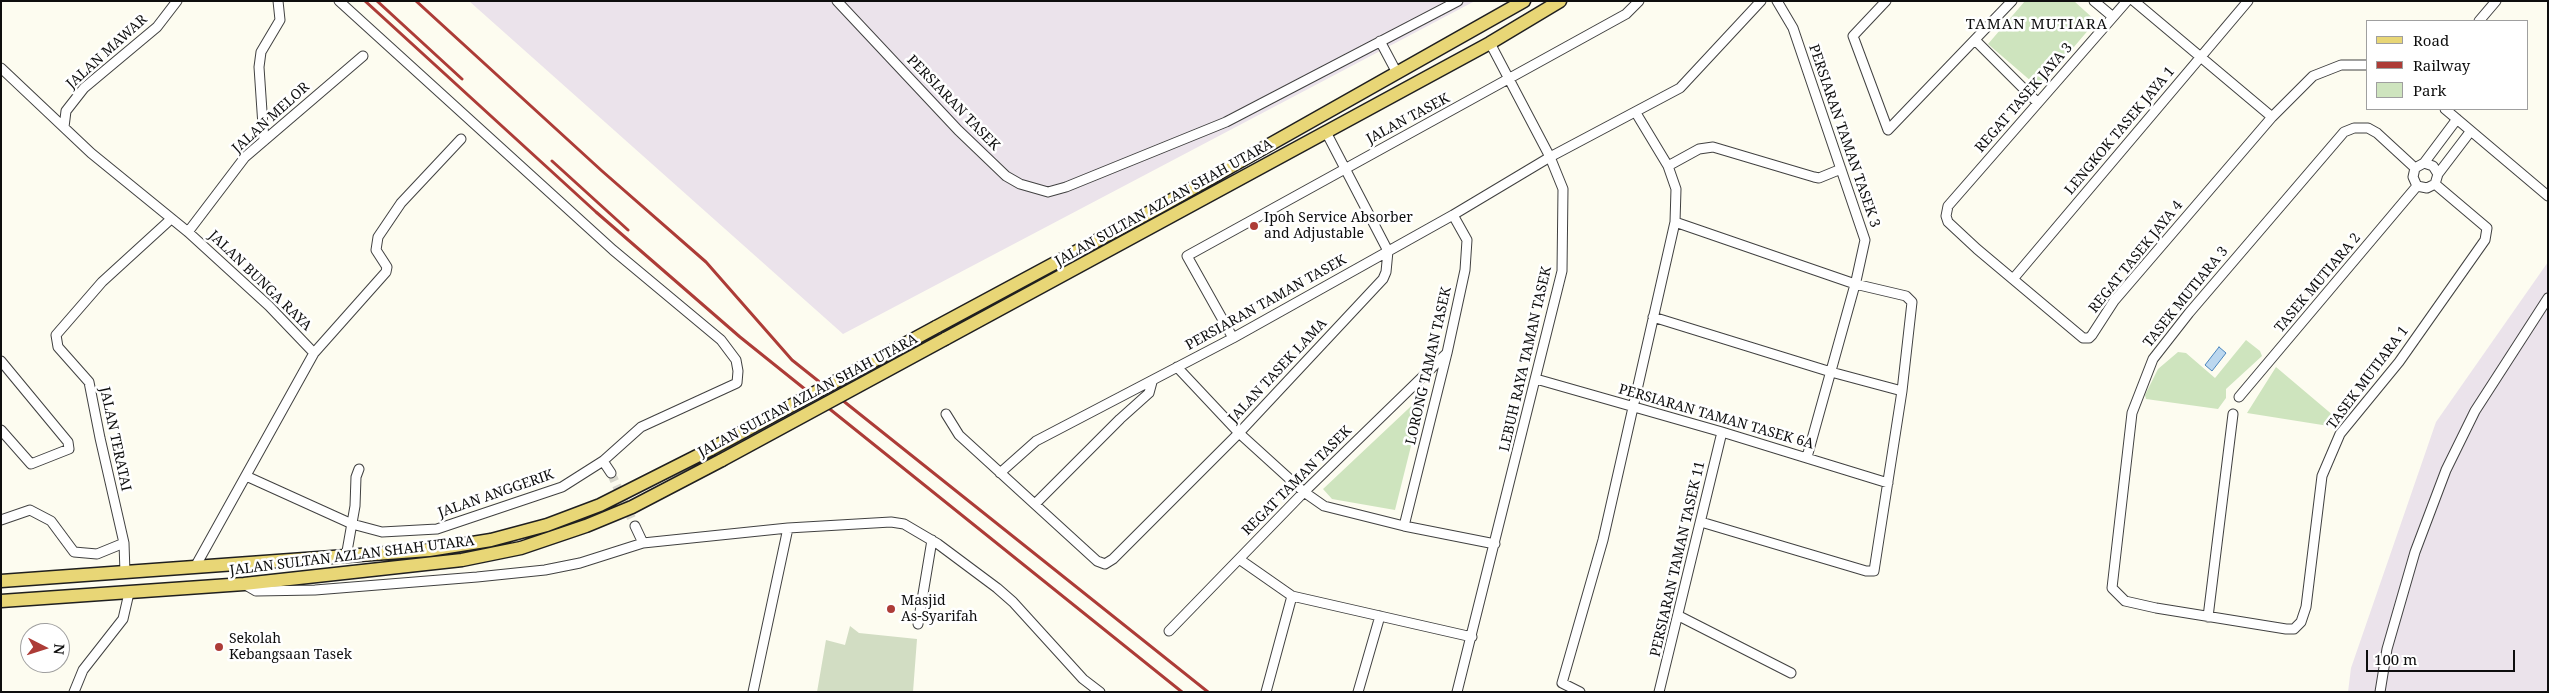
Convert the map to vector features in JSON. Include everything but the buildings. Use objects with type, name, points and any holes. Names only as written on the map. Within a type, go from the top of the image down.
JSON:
[{"type":"main road","name":"JALAN SULTAN AZLAN SHAH UTARA","points":[[1,581],[346,557],[438,548],[491,540],[547,525],[600,505],[710,449],[1161,206],[1524,1]]},
{"type":"main road","name":"JALAN SULTAN AZLAN SHAH UTARA","points":[[1,601],[244,584],[462,560],[521,548],[586,526],[632,507],[722,460],[1490,43],[1560,1]]},
{"type":"street","name":"JALAN MAWAR","points":[[64,127],[66,111],[84,88],[157,27],[176,1]]},
{"type":"street","points":[[264,141],[258,68],[261,52],[280,20],[278,1]]},
{"type":"street","name":"JALAN ANGGERIK","points":[[246,476],[352,524],[382,532],[437,529],[562,487],[603,461],[641,427],[737,382],[736,360],[721,340],[613,250],[339,1]]},
{"type":"street","name":"PERSIARAN TASEK","points":[[837,1],[958,130],[1006,176],[1020,184],[1048,192],[1066,187],[1226,122],[1380,41]]},
{"type":"street","points":[[1397,73],[1380,41],[1458,1]]},
{"type":"street","name":"JALAN TASEK","points":[[1233,338],[1186,256],[1510,80],[1626,14],[1639,1]]},
{"type":"street","name":"PERSIARAN TAMAN TASEK","points":[[1000,473],[1036,441],[1114,402],[1233,338],[1453,215],[1550,157],[1680,88],[1761,1]]},
{"type":"street","name":"PERSIARAN TAMAN TASEK 3","points":[[1777,1],[1793,28],[1865,240],[1855,284],[1807,457]]},
{"type":"street","points":[[1886,1],[1853,36],[1888,130],[2012,1]]},
{"type":"street","points":[[2094,1],[2113,17]]},
{"type":"street","name":"REGAT TASEK JAYA 3","points":[[1946,216],[1948,206],[2126,1]]},
{"type":"street","points":[[2134,1],[2272,117],[2313,76],[2341,65],[2366,65]]},
{"type":"street","name":"LENGKOK TASEK JAYA 1","points":[[2013,279],[2248,1]]},
{"type":"street","points":[[2480,20],[2496,1]]},
{"type":"street","points":[[1975,40],[2038,102]]},
{"type":"street","name":"LEBUH RAYA TAMAN TASEK","points":[[1457,692],[1562,271],[1564,195],[1550,157],[1490,43]]},
{"type":"street","name":"JALAN MELOR","points":[[188,232],[245,157],[363,56]]},
{"type":"street","name":"JALAN BUNGA RAYA","points":[[1,68],[91,153],[188,232],[270,306],[314,353]]},
{"type":"street","points":[[2446,110],[2548,196]]},
{"type":"street","points":[[1580,692],[1560,688],[1594,572],[1675,222],[1676,189],[1668,166],[1636,113]]},
{"type":"street","name":"REGAT TASEK JAYA 4","points":[[1946,216],[1948,222],[2082,338],[2089,338],[2114,301],[2272,117]]},
{"type":"street","points":[[2457,120],[2419,166],[2413,178],[2418,186],[2427,188],[2436,179],[2470,132]]},
{"type":"street","name":"TASEK MUTIARA 3","points":[[2208,617],[2125,601],[2112,588],[2132,413],[2153,359],[2189,313],[2344,132],[2354,128],[2368,128],[2419,166]]},
{"type":"street","points":[[1326,132],[1388,252]]},
{"type":"street","points":[[195,567],[314,353],[386,272],[387,267],[376,250],[378,237],[401,203],[461,139]]},
{"type":"street","points":[[1668,166],[1699,149],[1713,147],[1819,178],[1841,169]]},
{"type":"street","points":[[2419,166],[2433,166],[2436,179]]},
{"type":"street","name":"TASEK MUTIARA 1","points":[[2208,617],[2286,629],[2294,629],[2301,622],[2306,607],[2322,476],[2340,434],[2399,362],[2485,240],[2486,228],[2436,179]]},
{"type":"street","name":"TASEK MUTIARA 2","points":[[2239,397],[2418,186]]},
{"type":"street","name":"LORONG TAMAN TASEK","points":[[1404,526],[1447,353],[1468,250],[1464,232],[1453,215]]},
{"type":"street","name":"JALAN TERATAI","points":[[125,573],[124,543],[100,438],[90,382],[58,347],[56,335],[102,282],[171,218]]},
{"type":"street","points":[[1675,222],[1855,284],[1906,296],[1911,299],[1902,391],[1874,570],[1866,571],[1701,522]]},
{"type":"street","name":"JALAN TASEK LAMA","points":[[1035,504],[1096,561],[1104,564],[1113,559],[1238,433],[1383,279],[1388,264],[1388,252]]},
{"type":"street","points":[[2380,692],[2387,649],[2428,512],[2475,411],[2548,298]]},
{"type":"street","points":[[1653,317],[1831,372],[1902,391]]},
{"type":"street","name":"REGAT TAMAN TASEK","points":[[1169,631],[1304,492],[1447,353]]},
{"type":"street","points":[[1,361],[68,442],[70,449],[32,464],[1,430]]},
{"type":"street","points":[[1177,367],[1238,433],[1304,492],[1324,506],[1404,526],[1495,544]]},
{"type":"street","name":"PERSIARAN TAMAN TASEK 6A","points":[[1536,380],[1722,432],[1888,483]]},
{"type":"street","points":[[946,414],[959,435],[1035,504],[1120,419],[1149,393],[1152,382]]},
{"type":"street","points":[[1114,402],[1120,419]]},
{"type":"street","points":[[2208,617],[2233,414]]},
{"type":"street","name":"PERSIARAN TAMAN TASEK 11","points":[[1660,692],[1722,432]]},
{"type":"street","points":[[603,461],[611,473]]},
{"type":"street","points":[[346,557],[355,506],[356,477],[359,469]]},
{"type":"street","points":[[1,520],[30,510],[51,521],[74,552],[97,554],[124,543]]},
{"type":"street","points":[[244,584],[256,591],[308,590],[545,570],[580,563],[643,543],[788,528],[891,522],[904,524],[932,540],[1013,602],[1083,679],[1100,692]]},
{"type":"street","points":[[635,526],[643,543]]},
{"type":"street","points":[[753,692],[788,528]]},
{"type":"street","points":[[918,624],[932,540]]},
{"type":"street","points":[[1239,559],[1292,596],[1472,637]]},
{"type":"street","points":[[308,590],[326,576]]},
{"type":"street","points":[[74,692],[83,670],[123,619],[129,593]]},
{"type":"street","points":[[1266,692],[1292,596]]},
{"type":"street","points":[[1358,692],[1380,616]]},
{"type":"street","points":[[1679,616],[1791,673]]},
{"type":"shaded area","points":[[469,1],[1475,1],[843,334]]},
{"type":"shaded area","points":[[2548,262],[2548,692],[2348,692],[2351,668],[2436,422]]},
{"type":"green space","points":[[2025,1],[2074,1],[2096,21],[2039,88],[1988,44]]},
{"type":"green space","points":[[2246,340],[2260,351],[2262,356],[2226,389],[2226,398],[2218,409],[2146,399],[2145,395],[2158,369],[2178,352],[2186,353],[2215,378]]},
{"type":"green space","points":[[2276,367],[2341,422],[2335,427],[2247,413]]},
{"type":"green space","points":[[1424,394],[1395,510],[1332,499],[1323,489]]},
{"type":"green space","points":[[850,626],[859,633],[917,639],[913,692],[817,692],[826,640],[845,645]]},
{"type":"water","points":[[2219,347],[2226,353],[2212,371],[2205,365]]},
{"type":"tunnel","points":[[611,473],[635,526]]},
{"type":"railway","points":[[365,1],[596,212],[740,337],[1182,692]]},
{"type":"railway","points":[[377,1],[462,79]]},
{"type":"railway","points":[[416,1],[602,171],[706,262],[792,360],[1208,692]]},
{"type":"railway","points":[[552,161],[628,230]]},
{"type":"place","name":"Ipoh Service Absorber and Adjustable","points":[[1254,226]]},
{"type":"place","name":"Masjid As-Syarifah","points":[[891,609]]},
{"type":"place","name":"Sekolah Kebangsaan Tasek","points":[[219,647]]},
{"type":"district","name":"TAMAN MUTIARA","points":[[2037,25]]}]
